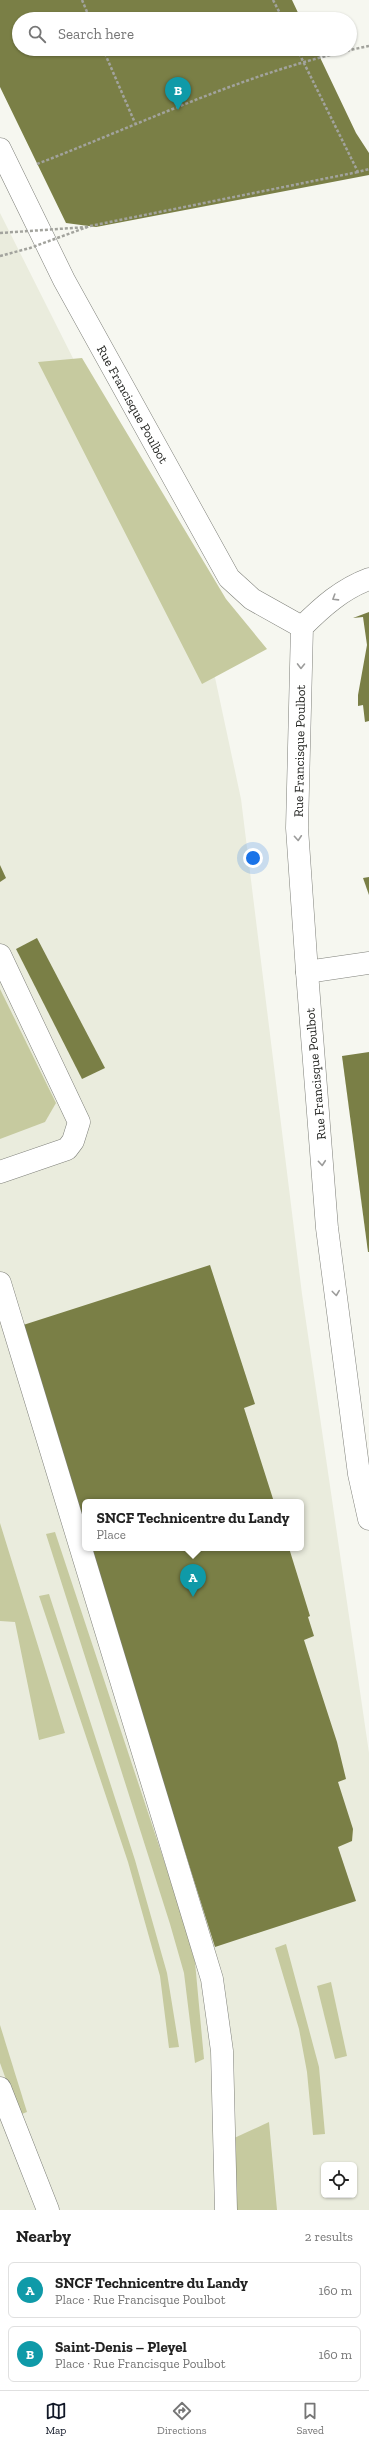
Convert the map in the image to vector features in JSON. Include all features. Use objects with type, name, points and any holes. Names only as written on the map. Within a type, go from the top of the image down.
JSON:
[{"type":"street","name":"Rue Francisque Poulbot","points":[[0,149],[64,280],[229,578],[252,599],[302,627],[297,828],[307,972],[327,1228],[359,1474],[369,1519]]},
{"type":"street","points":[[302,627],[324,604],[358,583],[369,579]]},
{"type":"street","points":[[0,955],[79,1122],[73,1141],[67,1149],[0,1172]]},
{"type":"street","points":[[307,972],[369,963]]},
{"type":"street","points":[[0,1283],[212,1979],[222,2051],[226,2210]]},
{"type":"street","points":[[0,2088],[48,2210]]},
{"type":"path","points":[[82,0],[87,12]]},
{"type":"path","points":[[273,0],[279,12]]},
{"type":"path","points":[[357,48],[369,46]]},
{"type":"path","points":[[106,56],[135,123]]},
{"type":"path","points":[[300,56],[358,172]]},
{"type":"path","points":[[12,173],[135,123],[319,56]]},
{"type":"path","points":[[0,233],[90,226],[369,169]]},
{"type":"path","points":[[0,256],[30,248],[90,226]]},
{"type":"shaded area","points":[[0,213],[99,410],[189,556],[241,799],[302,1294],[369,1753],[369,2210],[0,2210]]},
{"type":"green space","points":[[82,358],[226,599],[267,649],[202,684],[38,362]]},
{"type":"green space","points":[[0,989],[56,1103],[45,1122],[0,1139]]},
{"type":"green space","points":[[0,1523],[65,1733],[39,1740],[15,1622],[0,1621]]},
{"type":"green space","points":[[55,1532],[182,1915],[195,1962],[204,2059],[195,2063],[184,1973],[170,1924],[46,1534]]},
{"type":"green space","points":[[49,1594],[135,1860],[167,1973],[179,2047],[169,2048],[160,1976],[128,1862],[39,1596]]},
{"type":"green space","points":[[286,1944],[319,2067],[325,2134],[313,2135],[307,2072],[299,2029],[275,1948]]},
{"type":"green space","points":[[331,1982],[347,2056],[335,2059],[317,1986]]},
{"type":"green space","points":[[0,2025],[27,2112],[19,2115],[0,2063]]},
{"type":"green space","points":[[269,2122],[277,2210],[233,2210],[232,2139]]},
{"type":"building","points":[[0,0],[292,0],[298,12],[12,12],[12,56],[319,56],[356,133],[369,153],[369,175],[96,227],[66,223],[0,87]]},
{"type":"building","points":[[369,612],[369,721],[365,722],[363,705],[358,706],[358,695],[367,645],[363,617],[353,618]]},
{"type":"building","points":[[0,865],[6,878],[0,882]]},
{"type":"building","points":[[369,877],[369,895],[363,878]]},
{"type":"building","points":[[37,938],[105,1068],[82,1079],[16,949]]},
{"type":"building","points":[[369,1052],[369,1252],[368,1252],[342,1056]]},
{"type":"building","points":[[210,1265],[255,1404],[244,1408],[273,1499],[82,1499],[82,1526],[17,1327]]},
{"type":"building","points":[[90,1551],[290,1551],[310,1616],[308,1617],[314,1636],[304,1640],[337,1742],[346,1779],[338,1782],[353,1829],[352,1841],[338,1847],[356,1901],[215,1947]]},
{"type":"place","name":"Saint-Denis – Pleyel","points":[[178,110]]},
{"type":"place","name":"SNCF Technicentre du Landy","points":[[193,1597]]}]
